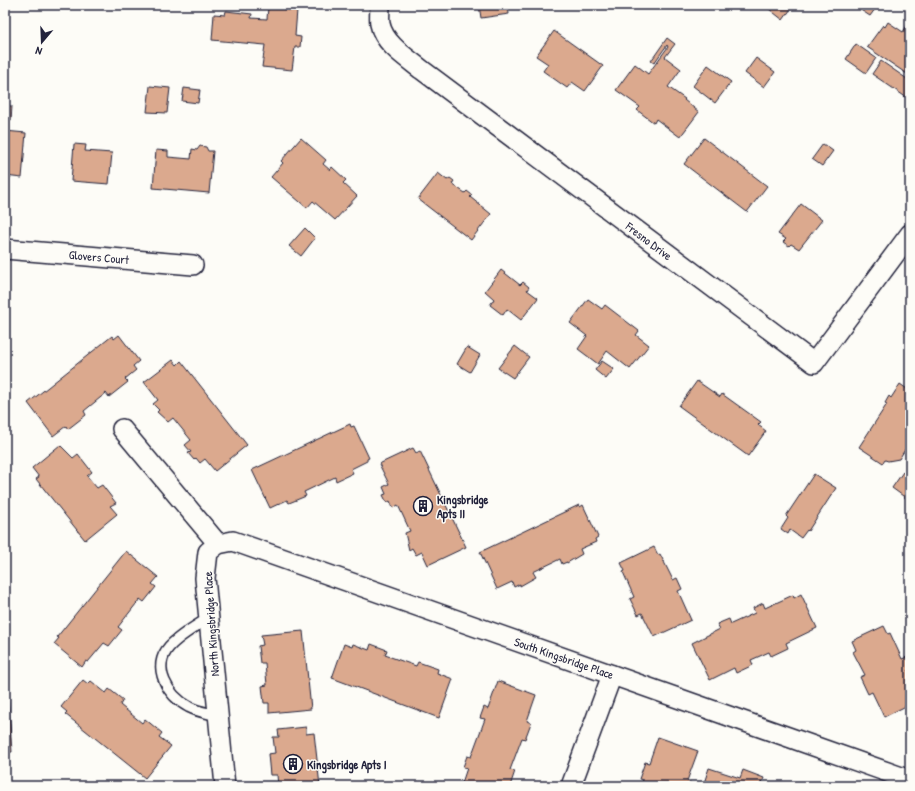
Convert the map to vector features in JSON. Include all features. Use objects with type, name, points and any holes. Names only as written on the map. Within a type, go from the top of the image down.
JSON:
[{"type":"street","name":"Fresno Drive","points":[[380,5],[380,24],[385,36],[400,52],[814,363],[910,234]]},
{"type":"street","name":"Glovers Court","points":[[5,249],[192,265]]},
{"type":"street","points":[[122,429],[218,544]]},
{"type":"street","name":"South Kingsbridge Place","points":[[218,544],[233,541],[910,780]]},
{"type":"street","name":"North Kingsbridge Place","points":[[218,544],[208,552],[205,578],[225,786]]},
{"type":"street","points":[[571,786],[612,675]]},
{"type":"lane","points":[[209,618],[179,638],[168,648],[161,662],[162,677],[171,693],[189,707],[219,716]]},
{"type":"building","points":[[479,5],[508,5],[509,14],[481,18]]},
{"type":"building","points":[[764,5],[792,5],[793,6],[783,20]]},
{"type":"building","points":[[853,5],[878,5],[870,16]]},
{"type":"building","points":[[268,7],[297,10],[295,36],[301,37],[300,47],[295,47],[292,70],[262,67],[265,45],[212,40],[214,14],[225,15],[226,11],[252,14],[251,18],[267,19]]},
{"type":"building","points":[[910,21],[910,76],[867,47],[883,25],[885,27],[888,22],[903,32]]},
{"type":"building","points":[[554,31],[603,66],[585,91],[572,82],[567,88],[543,71],[548,64],[536,56]]},
{"type":"building","points":[[667,38],[675,44],[665,57],[681,69],[668,87],[685,99],[684,100],[699,112],[680,137],[656,119],[654,123],[637,110],[640,107],[616,90],[635,64],[648,74],[668,47],[667,45],[654,63],[651,61]]},
{"type":"building","points":[[856,44],[876,58],[866,73],[846,59]]},
{"type":"building","points":[[756,58],[775,72],[764,87],[745,73]]},
{"type":"building","points":[[881,61],[910,81],[910,100],[872,74]]},
{"type":"building","points":[[708,65],[731,82],[715,103],[693,86]]},
{"type":"building","points":[[150,86],[170,88],[167,113],[147,112]]},
{"type":"building","points":[[184,88],[200,90],[198,103],[182,101]]},
{"type":"building","points":[[5,106],[12,106],[11,120],[5,120]]},
{"type":"building","points":[[5,131],[26,133],[22,178],[5,176]]},
{"type":"building","points":[[301,138],[326,160],[323,164],[330,170],[332,167],[346,180],[343,183],[357,196],[335,220],[313,201],[307,208],[271,177],[283,163],[281,161]]},
{"type":"building","points":[[704,138],[767,186],[747,212],[684,164]]},
{"type":"building","points":[[74,144],[86,145],[85,151],[112,153],[109,184],[71,181]]},
{"type":"building","points":[[823,144],[833,151],[822,166],[812,159]]},
{"type":"building","points":[[200,146],[206,147],[208,151],[213,151],[209,193],[153,188],[156,150],[168,151],[168,157],[191,159],[192,149],[197,150]]},
{"type":"building","points":[[438,173],[447,180],[450,178],[454,181],[452,184],[465,193],[467,191],[472,195],[470,197],[491,214],[471,240],[418,199]]},
{"type":"building","points":[[801,204],[822,220],[799,249],[791,244],[789,246],[783,242],[786,239],[778,234]]},
{"type":"building","points":[[305,228],[315,238],[301,256],[289,246]]},
{"type":"building","points":[[501,270],[520,285],[523,282],[529,287],[527,290],[538,298],[521,320],[507,309],[503,315],[490,305],[494,299],[485,291]]},
{"type":"building","points":[[588,299],[602,309],[605,305],[639,331],[636,335],[649,345],[630,369],[607,351],[598,364],[578,349],[587,336],[570,323]]},
{"type":"building","points":[[119,335],[139,361],[133,366],[136,370],[125,379],[128,382],[109,397],[106,393],[84,411],[86,415],[68,429],[66,426],[53,436],[28,403],[112,336],[114,339]]},
{"type":"building","points":[[515,346],[529,357],[513,378],[498,368]]},
{"type":"building","points":[[467,347],[480,355],[470,372],[457,364]]},
{"type":"building","points":[[173,360],[177,365],[181,361],[247,445],[215,471],[205,459],[200,463],[196,458],[194,460],[188,453],[191,452],[185,445],[191,440],[173,418],[168,422],[157,412],[159,410],[153,404],[158,400],[144,382]]},
{"type":"building","points":[[602,361],[614,369],[606,379],[595,370]]},
{"type":"building","points":[[697,381],[720,397],[722,394],[761,422],[758,425],[766,431],[748,456],[679,406]]},
{"type":"building","points":[[900,384],[910,391],[910,442],[899,459],[888,461],[885,460],[883,463],[859,447],[887,404],[885,403],[889,396],[891,398]]},
{"type":"building","points":[[350,424],[351,427],[354,426],[369,458],[367,461],[351,469],[353,473],[336,481],[335,477],[304,492],[306,496],[289,503],[287,500],[270,508],[252,470]]},
{"type":"building","points":[[60,445],[73,458],[78,454],[92,472],[87,476],[97,488],[102,485],[116,503],[110,506],[117,514],[85,540],[36,479],[39,477],[32,468]]},
{"type":"building","name":"Kingsbridge Apts II","points":[[413,448],[416,453],[420,451],[466,547],[428,565],[422,552],[416,555],[412,548],[409,550],[405,533],[410,531],[398,505],[393,508],[390,501],[387,503],[383,495],[386,494],[383,487],[389,484],[379,464]]},
{"type":"building","points":[[903,472],[910,477],[910,501],[892,488]]},
{"type":"building","points":[[814,474],[836,488],[808,531],[807,530],[801,538],[790,530],[788,534],[781,529],[788,518],[786,516]]},
{"type":"building","points":[[579,505],[580,507],[583,505],[598,537],[595,539],[596,542],[580,549],[582,554],[567,563],[562,564],[560,559],[533,572],[536,577],[520,586],[520,584],[514,587],[512,582],[497,589],[480,552]]},
{"type":"building","points":[[654,547],[658,555],[660,554],[673,580],[677,578],[682,589],[678,591],[691,620],[654,637],[642,613],[638,615],[630,599],[634,597],[623,572],[625,571],[621,563]]},
{"type":"building","points":[[126,551],[158,577],[152,584],[156,587],[144,602],[140,599],[118,627],[122,630],[109,646],[104,643],[82,667],[54,644],[59,638],[57,637]]},
{"type":"building","points":[[801,594],[817,628],[786,643],[788,648],[771,656],[769,652],[751,660],[753,665],[736,673],[734,668],[710,680],[692,643],[720,629],[717,624],[729,619],[731,624],[755,613],[753,608],[763,603],[765,608],[793,595],[794,598]]},
{"type":"building","points":[[884,626],[888,634],[890,633],[902,659],[907,657],[910,664],[910,669],[908,670],[910,675],[910,704],[884,717],[872,692],[868,694],[860,677],[865,675],[853,652],[856,650],[852,641]]},
{"type":"building","points":[[303,631],[311,709],[269,713],[269,703],[264,703],[262,686],[267,685],[265,663],[260,663],[258,646],[263,645],[261,635]]},
{"type":"building","points":[[344,644],[352,647],[353,644],[369,650],[371,644],[387,650],[385,655],[416,666],[418,662],[438,669],[437,673],[453,679],[439,718],[332,678]]},
{"type":"building","points":[[5,680],[7,680],[12,752],[5,752]]},
{"type":"building","points":[[83,680],[88,684],[91,681],[106,693],[109,689],[123,700],[120,705],[142,723],[145,719],[162,733],[159,737],[171,746],[145,778],[65,714],[67,712],[61,707]]},
{"type":"building","points":[[498,681],[536,695],[527,721],[531,723],[525,739],[522,738],[510,770],[515,771],[510,786],[461,786],[467,768],[463,767],[467,756],[471,757],[485,719],[480,718],[484,707],[488,709]]},
{"type":"building","name":"Kingsbridge Apts I","points":[[306,727],[306,734],[314,733],[320,786],[278,786],[277,775],[270,775],[268,754],[275,753],[273,737],[279,737],[278,730]]},
{"type":"building","points":[[658,737],[698,751],[687,781],[691,783],[690,786],[641,786],[643,780],[639,779],[645,762],[649,763]]},
{"type":"building","points":[[709,768],[740,778],[743,770],[764,778],[761,785],[765,786],[703,786]]},
{"type":"place","name":"Kingsbridge Apts II","points":[[423,506]]},
{"type":"place","name":"Kingsbridge Apts I","points":[[293,764]]}]
